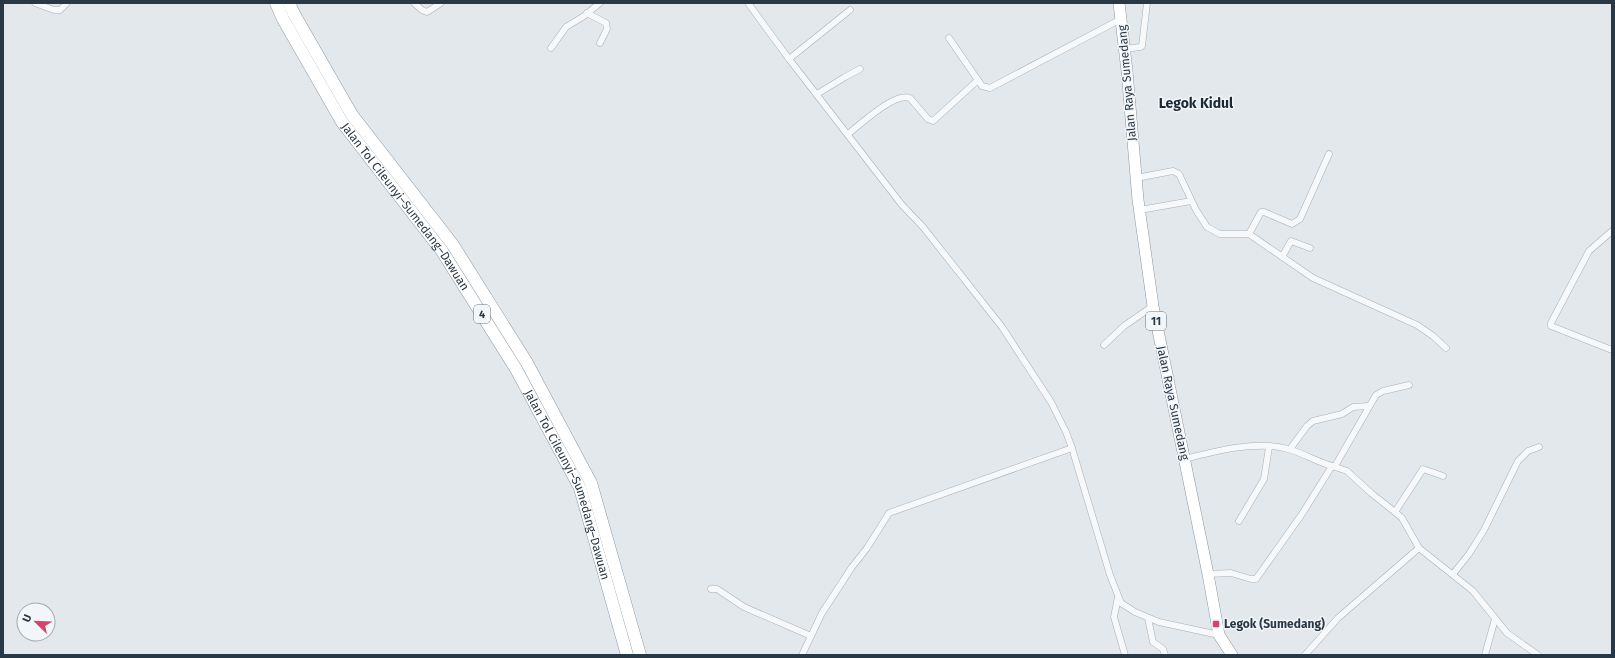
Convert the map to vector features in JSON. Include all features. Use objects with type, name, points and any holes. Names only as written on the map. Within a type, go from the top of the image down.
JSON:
[{"type":"highway","name":"Jalan Tol Cileunyi–Sumedang–Dawuan","points":[[276,3],[283,19],[342,122],[442,251],[520,376],[580,488],[627,655]]},
{"type":"highway","name":"Jalan Tol Cileunyi–Sumedang–Dawuan","points":[[289,3],[352,115],[453,245],[527,363],[591,483],[640,655]]},
{"type":"highway","name":"Jalan Raya Sumedang","points":[[1118,3],[1125,49],[1136,178],[1153,306],[1162,357],[1185,458],[1219,635],[1229,654]]},
{"type":"street","points":[[35,3],[54,10],[60,10],[67,3]]},
{"type":"street","points":[[414,3],[422,10],[427,12],[441,3]]},
{"type":"street","points":[[552,48],[566,27],[600,3]]},
{"type":"street","points":[[748,3],[789,59],[902,204],[923,227],[1002,327],[1052,402],[1072,448],[1110,576],[1118,597],[1127,608],[1148,618],[1176,626],[1219,635]]},
{"type":"street","points":[[1125,49],[1142,46],[1147,3]]},
{"type":"street","points":[[789,59],[850,10]]},
{"type":"street","points":[[587,13],[606,23],[607,29],[600,43]]},
{"type":"street","points":[[948,38],[982,86],[990,88],[1121,19]]},
{"type":"street","points":[[817,94],[845,76],[860,69]]},
{"type":"street","points":[[848,134],[874,113],[901,98],[910,98],[928,119],[933,121],[978,80]]},
{"type":"street","points":[[1249,234],[1261,212],[1292,224],[1300,219],[1329,154]]},
{"type":"street","points":[[1136,178],[1174,170],[1179,174],[1191,201],[1207,227],[1214,231],[1228,234],[1249,234],[1313,278],[1331,288],[1417,326],[1433,336],[1446,348]]},
{"type":"street","points":[[1140,210],[1191,201]]},
{"type":"street","points":[[1612,231],[1589,251],[1551,323],[1551,326],[1612,350]]},
{"type":"street","points":[[1282,257],[1291,241],[1310,248]]},
{"type":"street","points":[[1104,345],[1124,326],[1153,306]]},
{"type":"street","points":[[1208,574],[1231,574],[1256,579],[1302,514],[1376,395],[1379,392],[1409,385]]},
{"type":"street","points":[[1290,449],[1307,426],[1313,421],[1342,414],[1353,407],[1369,406]]},
{"type":"street","points":[[1185,458],[1219,450],[1250,446],[1269,447],[1290,449],[1347,471],[1402,518],[1419,548],[1473,591],[1507,633],[1538,655]]},
{"type":"street","points":[[1239,521],[1264,479],[1269,447]]},
{"type":"street","points":[[1453,574],[1469,554],[1484,530],[1518,461],[1528,451],[1539,447]]},
{"type":"street","points":[[802,655],[822,613],[852,567],[867,548],[884,519],[889,514],[1072,448]]},
{"type":"street","points":[[1395,512],[1423,469],[1443,476]]},
{"type":"street","points":[[1308,654],[1338,618],[1419,548]]},
{"type":"street","points":[[712,589],[717,589],[744,607],[811,636]]},
{"type":"street","points":[[1118,597],[1114,617],[1125,655]]},
{"type":"street","points":[[1148,618],[1153,642],[1163,649],[1165,655]]},
{"type":"street","points":[[1485,655],[1497,622]]},
{"type":"place","name":"Legok (Sumedang)","points":[[1216,624]]},
{"type":"district","name":"Legok Kidul","points":[[1196,103]]}]
